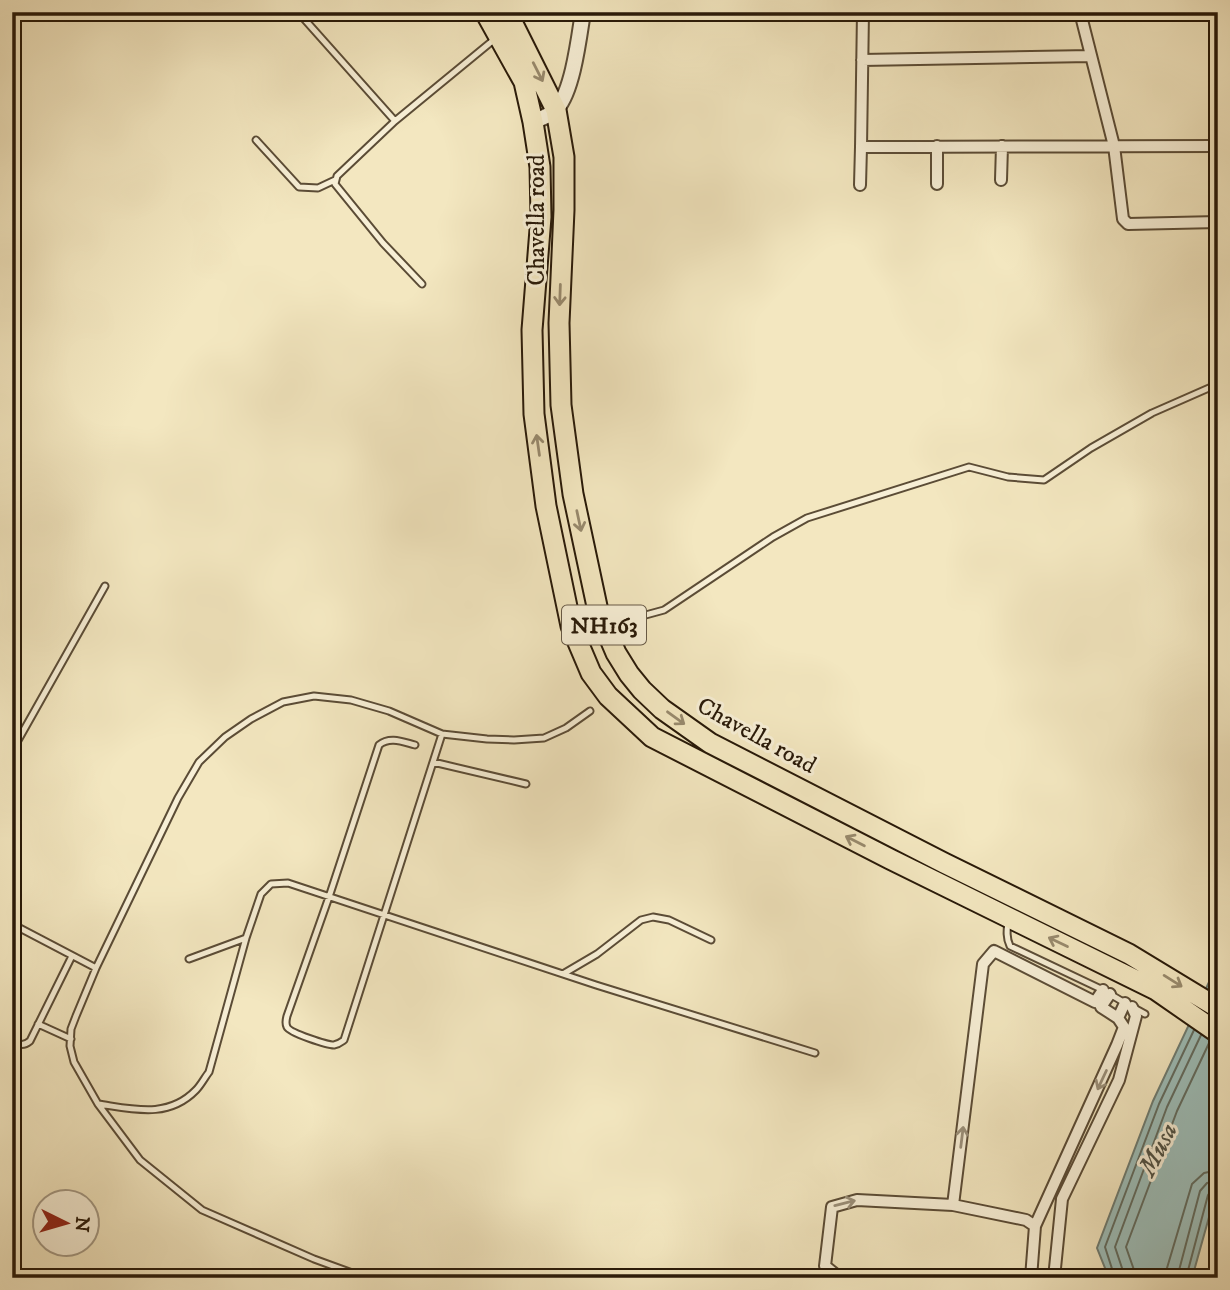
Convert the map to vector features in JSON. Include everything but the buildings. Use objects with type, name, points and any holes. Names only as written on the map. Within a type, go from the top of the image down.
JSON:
[{"type":"highway","name":"Chavella road","points":[[485,12],[524,82],[533,122],[540,167],[541,205],[532,330],[534,414],[546,506],[571,626],[592,673],[608,696],[652,737],[1156,990],[1218,1033]]},
{"type":"highway","name":"Chavella road","points":[[505,12],[556,110],[564,158],[559,323],[561,405],[573,494],[598,611],[616,653],[629,674],[662,709],[709,743],[1129,954],[1218,1008]]},
{"type":"street","points":[[533,122],[556,110],[565,96],[583,12]]},
{"type":"street","points":[[860,185],[863,12]]},
{"type":"street","points":[[1080,12],[1114,146],[1123,219],[1128,224],[1218,222]]},
{"type":"street","points":[[862,60],[1091,56]]},
{"type":"street","points":[[937,146],[937,184]]},
{"type":"street","points":[[1001,180],[1002,146]]},
{"type":"street","points":[[861,147],[1218,146]]},
{"type":"street","points":[[953,1205],[983,964],[994,951],[1098,1004],[1118,1018],[1124,1027],[1035,1226],[1031,1278]]},
{"type":"street","points":[[1098,1004],[1106,992]]},
{"type":"street","points":[[1054,1278],[1062,1199],[1119,1080],[1136,1016],[1129,1005],[1118,1018]]},
{"type":"street","points":[[840,1278],[825,1266],[832,1207],[857,1200],[953,1205],[1026,1220],[1035,1226]]},
{"type":"lane","points":[[298,12],[395,121]]},
{"type":"lane","points":[[256,140],[299,187],[318,188],[335,180],[395,121],[499,36]]},
{"type":"lane","points":[[335,180],[335,184],[383,243],[422,284]]},
{"type":"lane","points":[[598,611],[642,616],[664,610],[773,537],[807,519],[970,467],[1008,477],[1044,480],[1091,448],[1152,413],[1218,384]]},
{"type":"lane","points":[[12,751],[105,586]]},
{"type":"lane","points":[[366,1278],[314,1259],[202,1210],[141,1160],[98,1104],[74,1062],[70,1046],[71,1029],[96,968],[178,798],[199,762],[225,737],[251,719],[283,702],[314,696],[351,700],[389,711],[442,734],[514,740],[544,738],[566,728],[590,711]]},
{"type":"lane","points":[[415,745],[388,740],[379,745],[286,1023],[288,1029],[293,1032],[331,1045],[338,1045],[344,1040],[442,734]]},
{"type":"lane","points":[[433,762],[526,784]]},
{"type":"lane","points":[[98,1104],[136,1110],[159,1110],[177,1104],[196,1090],[209,1072],[246,938],[261,894],[271,884],[288,883],[563,974],[815,1053]]},
{"type":"lane","points":[[563,974],[597,954],[641,920],[653,917],[669,920],[711,940]]},
{"type":"lane","points":[[1009,917],[1007,942],[1010,946],[1106,992],[1145,1014]]},
{"type":"lane","points":[[12,924],[96,968]]},
{"type":"lane","points":[[189,959],[246,938]]},
{"type":"lane","points":[[12,1042],[25,1045],[30,1041],[72,956]]},
{"type":"lane","points":[[38,1024],[71,1039]]},
{"type":"water","name":"Musa","points":[[1218,963],[1218,1185],[1192,1278],[1109,1278],[1097,1248],[1153,1101]]}]
